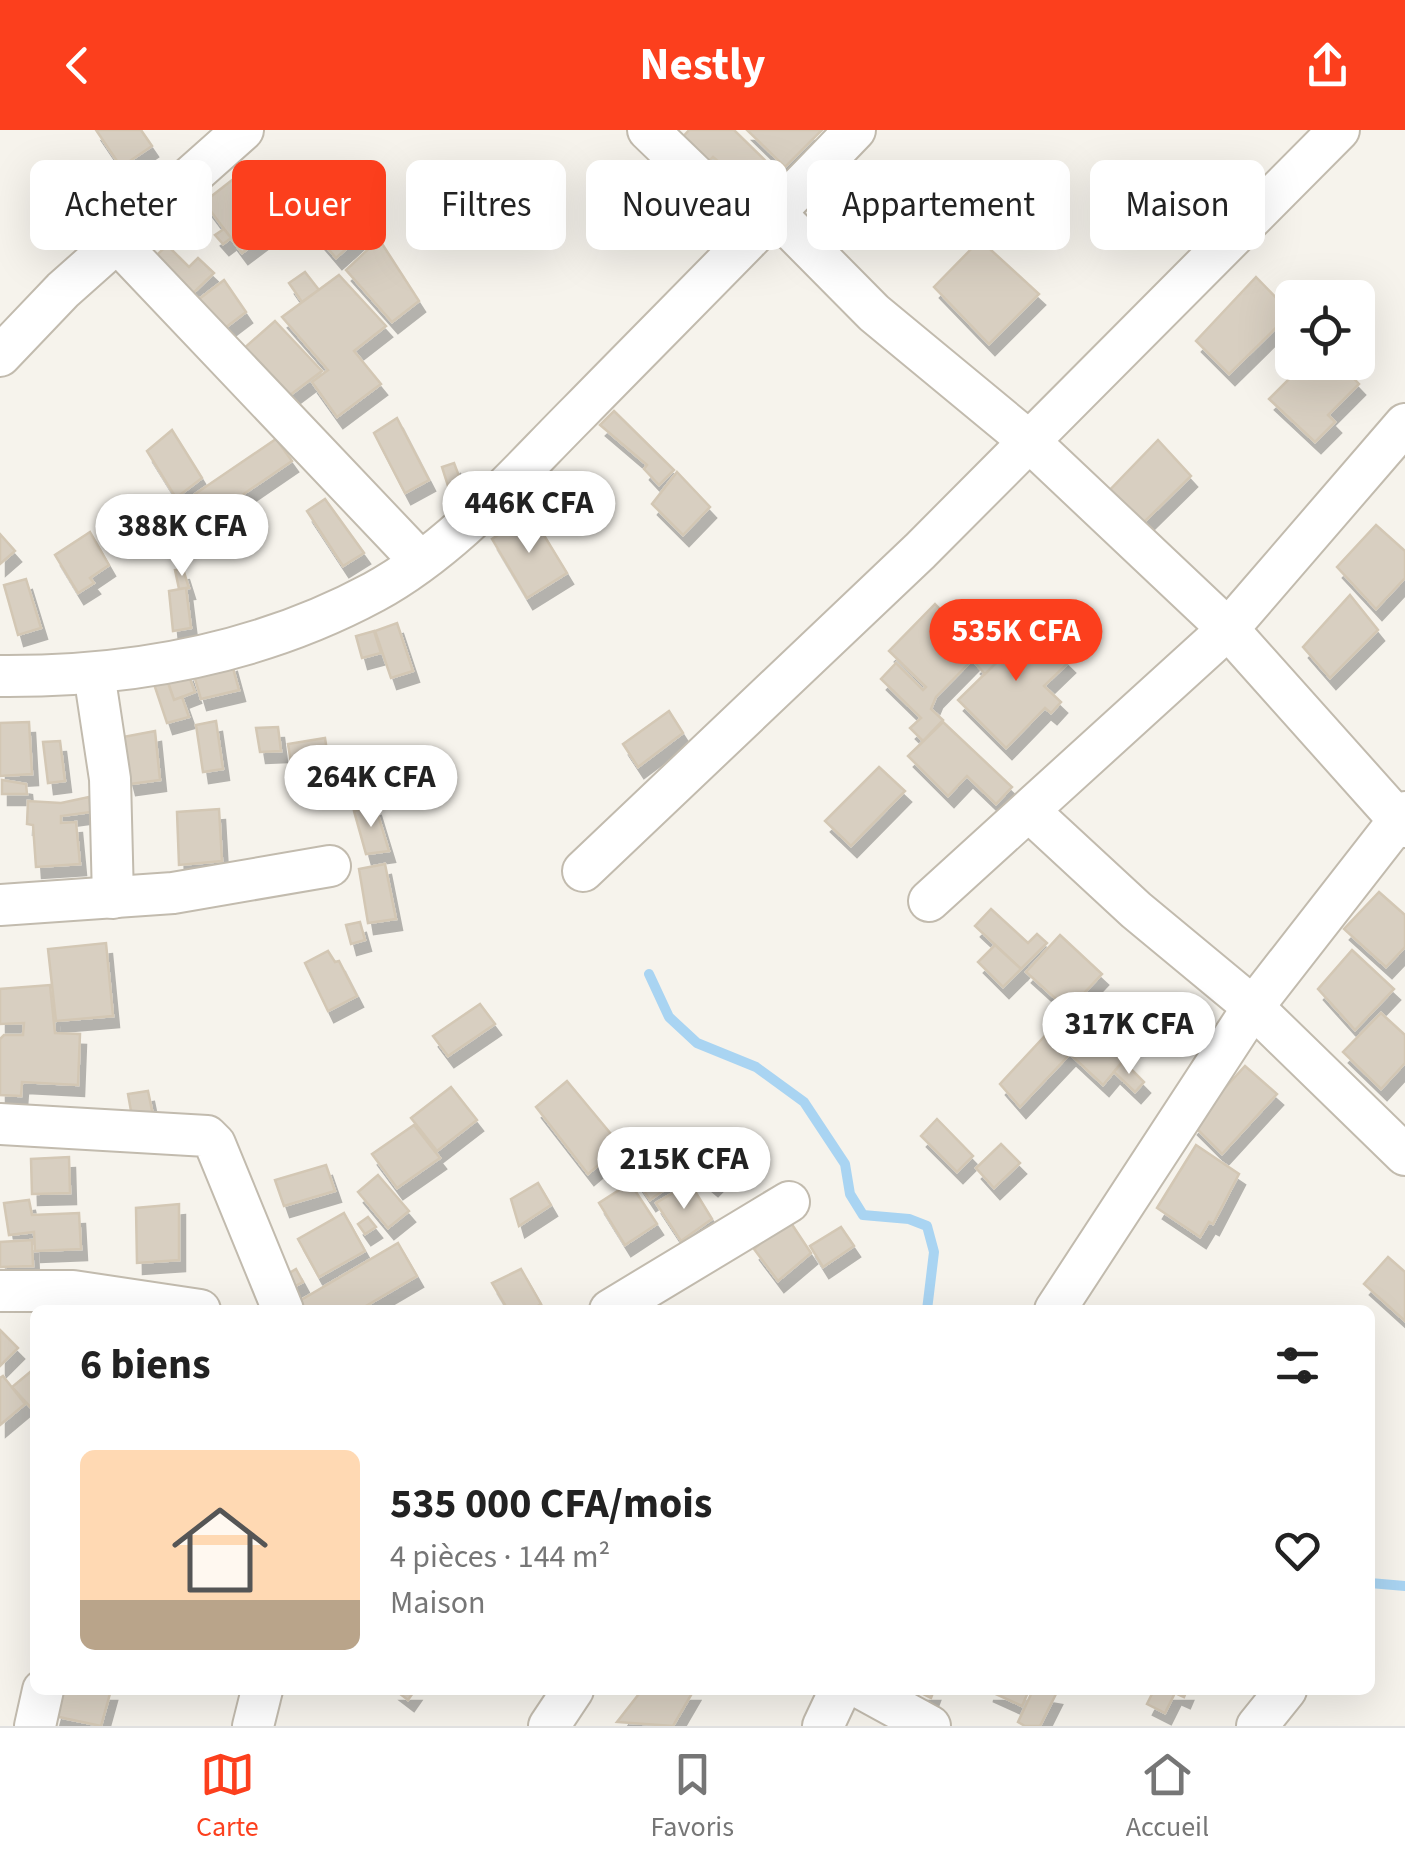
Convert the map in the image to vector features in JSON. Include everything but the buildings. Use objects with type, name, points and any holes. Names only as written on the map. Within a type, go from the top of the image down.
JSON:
[{"type":"street","points":[[648,130],[679,160]]},
{"type":"street","points":[[787,202],[856,130]]},
{"type":"street","points":[[583,871],[1030,442],[1338,130]]},
{"type":"street","points":[[204,160],[233,133]]},
{"type":"street","points":[[787,224],[874,312],[1030,442],[1228,629],[1402,820],[1252,1006],[1059,1305]]},
{"type":"street","points":[[0,356],[109,250]]},
{"type":"street","points":[[125,250],[418,560]]},
{"type":"street","points":[[0,676],[158,666],[253,643],[321,618],[378,590],[466,525],[739,250]]},
{"type":"street","points":[[929,901],[1228,629],[1405,424]]},
{"type":"street","points":[[94,673],[110,779],[113,898]]},
{"type":"street","points":[[1028,811],[1136,910],[1252,1006],[1405,1154]]},
{"type":"street","points":[[0,905],[113,898],[330,866]]},
{"type":"street","points":[[0,1124],[207,1136],[215,1144],[281,1305]]},
{"type":"street","points":[[618,1305],[789,1202]]},
{"type":"street","points":[[0,1291],[72,1291],[166,1305]]},
{"type":"street","points":[[35,1726],[42,1695]]},
{"type":"street","points":[[253,1726],[261,1695]]},
{"type":"street","points":[[549,1726],[570,1695]]},
{"type":"street","points":[[823,1726],[838,1695]]},
{"type":"street","points":[[873,1695],[930,1726]]},
{"type":"street","points":[[1257,1726],[1282,1695]]},
{"type":"waterway","points":[[649,974],[669,1017],[697,1043],[756,1067],[804,1102],[845,1164],[850,1194],[863,1215],[909,1219],[927,1226],[934,1252],[928,1305]]},
{"type":"waterway","points":[[1375,1583],[1405,1586]]}]
